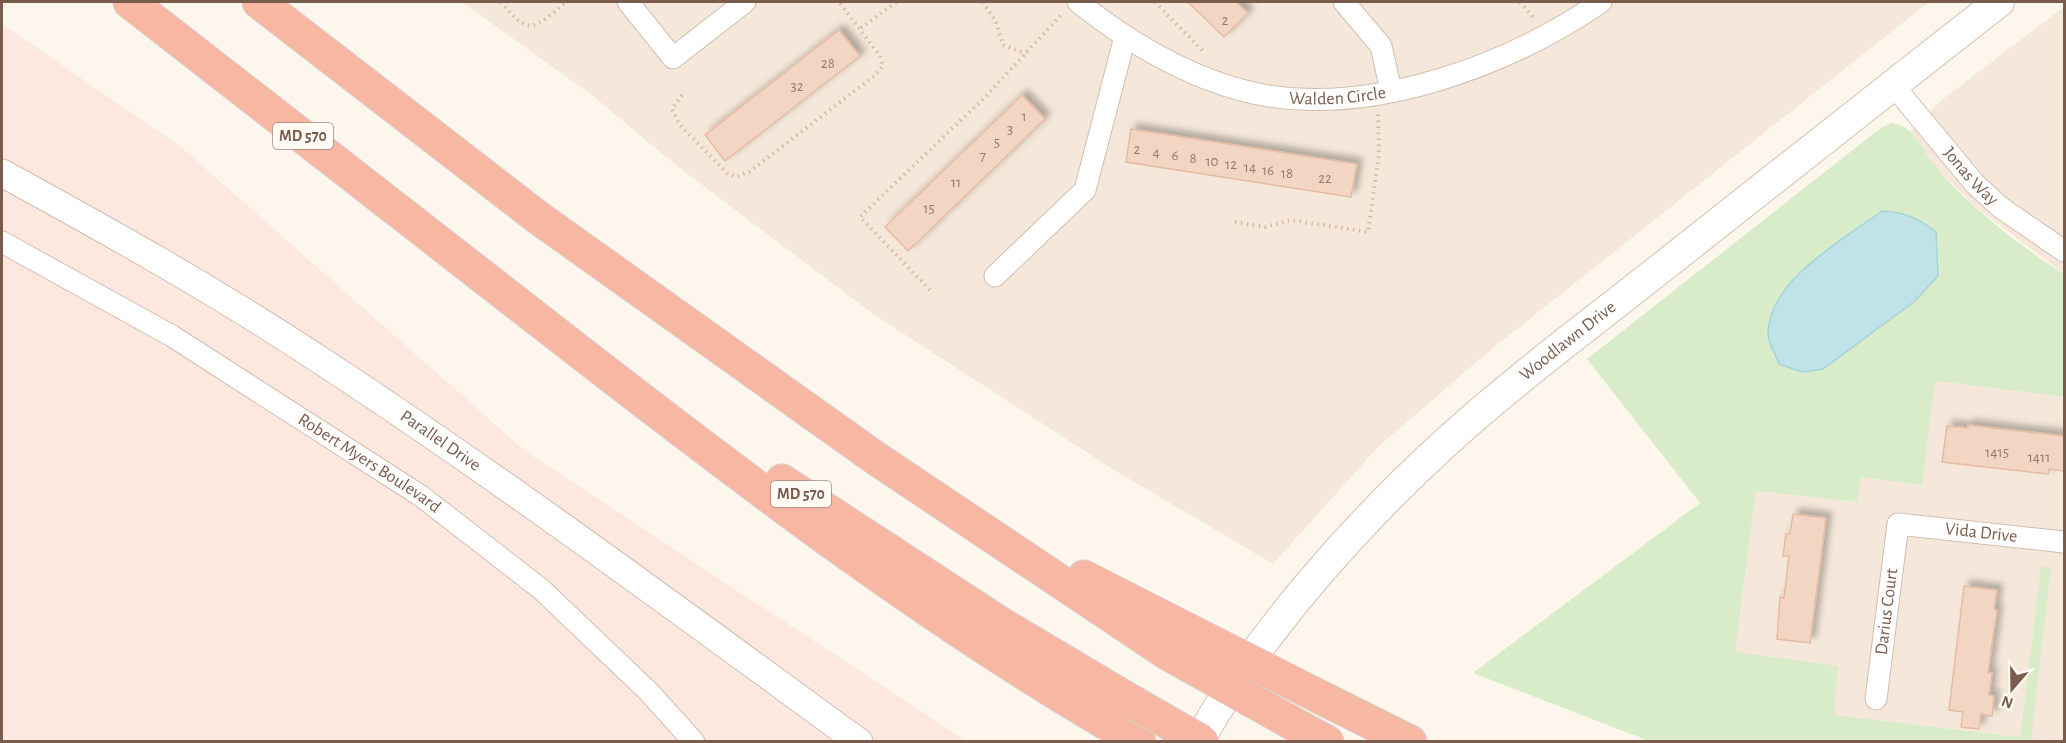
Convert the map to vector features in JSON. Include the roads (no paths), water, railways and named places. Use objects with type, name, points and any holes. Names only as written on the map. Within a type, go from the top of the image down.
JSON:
[{"type":"highway","name":"MD 570","points":[[130,2],[476,271],[887,551],[1001,624],[1130,725],[1200,741]]},
{"type":"highway","points":[[259,2],[540,219],[874,458],[1176,640],[1314,735]]},
{"type":"highway","points":[[1176,640],[1322,698],[1410,741]]},
{"type":"main road","name":"Woodlawn Drive","points":[[1200,741],[1238,679],[1299,599],[1361,527],[1443,445],[1543,361],[1999,2]]},
{"type":"street","points":[[628,2],[673,58],[745,2]]},
{"type":"street","points":[[1344,2],[1381,46],[1384,98]]},
{"type":"street","name":"Walden Circle","points":[[1071,7],[1187,70],[1260,94],[1321,99],[1384,98],[1449,76],[1496,59],[1548,34],[1601,2]]},
{"type":"street","points":[[995,276],[1085,190],[1125,37]]},
{"type":"street","name":"Jonas Way","points":[[1893,86],[1975,184],[2000,207],[2064,252]]},
{"type":"street","name":"Parallel Drive","points":[[2,173],[212,292],[322,361],[459,454],[859,741]]},
{"type":"street","name":"Robert Myers Boulevard","points":[[2,242],[172,336],[421,496],[549,596],[649,692],[693,741]]},
{"type":"street","name":"Vida Drive","points":[[1898,524],[2064,542]]},
{"type":"street","name":"Darius Court","points":[[1876,699],[1898,524]]},
{"type":"water","points":[[1882,211],[1911,217],[1936,232],[1938,276],[1915,301],[1823,369],[1802,372],[1779,364],[1768,333],[1772,313],[1781,295],[1795,278],[1829,248]]}]
